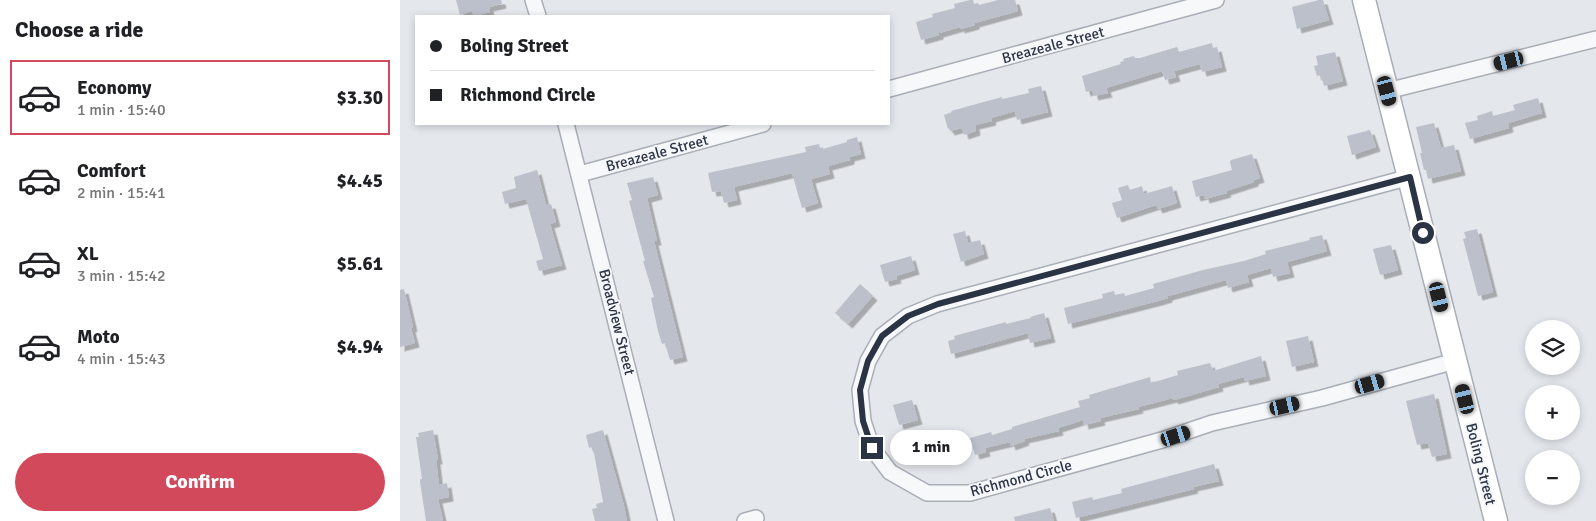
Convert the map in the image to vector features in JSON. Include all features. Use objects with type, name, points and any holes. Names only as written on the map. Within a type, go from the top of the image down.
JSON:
[{"type":"street","points":[[533,0],[538,15]]},
{"type":"street","name":"Breazeale Street","points":[[890,89],[1216,0]]},
{"type":"street","name":"Boling Street","points":[[1364,0],[1496,521]]},
{"type":"street","points":[[1387,91],[1596,39]]},
{"type":"street","name":"Broadview Street","points":[[566,125],[666,521]]},
{"type":"street","name":"Breazeale Street","points":[[580,174],[759,125]]},
{"type":"street","name":"Richmond Circle","points":[[1410,177],[938,304],[908,316],[882,336],[868,361],[860,390],[863,421],[872,448],[890,472],[927,493],[970,493],[1162,440],[1212,424],[1322,398],[1455,361]]},
{"type":"building","points":[[456,0],[501,0],[502,4],[489,7],[490,12],[474,15],[472,11],[460,15]]},
{"type":"building","points":[[973,0],[974,4],[978,3],[979,5],[998,0],[1015,0],[1018,11],[975,23],[975,25],[939,33],[939,35],[921,40],[916,22],[933,17],[932,14],[955,8],[954,4]]},
{"type":"building","points":[[1323,0],[1329,20],[1297,29],[1292,7]]},
{"type":"building","points":[[1212,43],[1213,48],[1217,47],[1222,67],[1202,72],[1200,64],[1174,71],[1176,77],[1165,80],[1162,71],[1106,88],[1108,93],[1094,96],[1092,90],[1086,92],[1082,76],[1121,64],[1120,62],[1124,61],[1123,59],[1134,56],[1135,58],[1140,58],[1177,47],[1179,52]]},
{"type":"building","points":[[1335,52],[1343,81],[1324,86],[1321,75],[1317,76],[1314,66],[1318,65],[1316,56]]},
{"type":"building","points":[[1041,86],[1048,112],[1017,120],[1015,111],[991,118],[992,121],[975,125],[976,131],[964,135],[962,128],[950,131],[948,129],[944,115],[951,111],[1002,97],[1002,99],[1029,93],[1028,89]]},
{"type":"building","points":[[1538,98],[1542,113],[1508,123],[1509,128],[1470,139],[1465,123],[1478,120],[1477,116],[1492,111],[1493,116],[1515,110],[1513,105]]},
{"type":"building","points":[[1434,123],[1441,148],[1454,145],[1461,171],[1428,179],[1420,153],[1422,153],[1416,127]]},
{"type":"building","points":[[1370,130],[1376,147],[1352,155],[1347,136]]},
{"type":"building","points":[[857,137],[861,154],[850,157],[850,160],[828,166],[830,174],[811,179],[818,203],[802,208],[792,173],[734,187],[737,200],[724,203],[721,191],[712,192],[708,173],[806,152],[805,147],[819,144],[820,148],[823,147],[823,149]]},
{"type":"building","points":[[1252,154],[1260,178],[1254,180],[1254,182],[1226,191],[1227,193],[1205,199],[1204,195],[1196,197],[1192,181],[1232,170],[1231,160]]},
{"type":"building","points":[[537,170],[546,205],[551,204],[556,222],[550,224],[562,265],[539,271],[536,261],[543,259],[526,199],[505,204],[502,192],[516,188],[514,177]]},
{"type":"building","points":[[653,177],[658,195],[647,198],[657,241],[654,241],[683,357],[670,360],[665,343],[662,344],[658,331],[651,298],[654,297],[643,261],[645,261],[629,201],[632,200],[627,183]]},
{"type":"building","points":[[1128,185],[1130,190],[1142,186],[1144,194],[1172,186],[1177,203],[1158,209],[1156,205],[1117,218],[1112,203],[1122,200],[1118,188]]},
{"type":"building","points":[[1477,229],[1493,292],[1478,296],[1463,239],[1466,238],[1464,232]]},
{"type":"building","points":[[965,231],[968,243],[980,240],[984,254],[961,262],[953,234]]},
{"type":"building","points":[[1322,235],[1327,251],[1287,262],[1290,273],[1273,277],[1271,268],[1247,275],[1249,282],[1228,288],[1226,280],[1168,296],[1168,298],[1158,301],[1068,324],[1064,308],[1103,298],[1102,294],[1114,291],[1115,295],[1124,293],[1125,296],[1154,288],[1153,284],[1244,261],[1266,254],[1265,251],[1310,240],[1309,238]]},
{"type":"building","points":[[1391,245],[1398,270],[1380,275],[1373,249]]},
{"type":"building","points":[[911,256],[915,270],[896,276],[897,279],[885,282],[880,265]]},
{"type":"building","points":[[860,284],[873,296],[848,324],[835,313]]},
{"type":"building","points":[[404,289],[415,343],[400,347],[400,290]]},
{"type":"building","points":[[1044,313],[1051,338],[1030,343],[1028,333],[951,354],[948,341],[955,339],[954,336],[1006,322],[1006,324],[1031,318]]},
{"type":"building","points":[[1308,336],[1314,362],[1292,367],[1286,341]]},
{"type":"building","points":[[1261,356],[1266,376],[1245,381],[1244,377],[1218,384],[1219,387],[1174,400],[1173,398],[1138,407],[1139,409],[1100,418],[1101,421],[1084,425],[1083,420],[1058,428],[1059,431],[1024,439],[1025,441],[1011,446],[1010,442],[985,448],[986,452],[975,455],[970,438],[991,432],[992,435],[1012,429],[1012,427],[1080,407],[1078,401],[1090,398],[1089,395],[1150,377],[1151,383],[1178,375],[1177,371],[1210,363],[1213,371]]},
{"type":"building","points":[[1434,394],[1447,454],[1432,457],[1428,443],[1417,445],[1406,401]]},
{"type":"building","points":[[912,400],[918,420],[899,425],[893,405]]},
{"type":"building","points":[[433,430],[438,460],[436,460],[439,485],[447,483],[449,497],[438,499],[443,521],[426,521],[420,482],[420,479],[422,479],[416,437],[419,437],[418,433]]},
{"type":"building","points":[[603,430],[627,521],[595,521],[592,509],[597,508],[596,504],[603,502],[594,453],[591,447],[589,448],[586,435]]},
{"type":"building","points":[[932,437],[953,444],[949,459],[927,454]]},
{"type":"building","points":[[1214,464],[1219,481],[1076,518],[1072,502],[1092,497],[1093,500],[1122,493],[1121,489]]},
{"type":"building","points":[[1050,508],[1054,521],[1015,521],[1014,517]]},
{"type":"route","points":[[872,448],[863,421],[860,390],[868,361],[882,336],[908,316],[938,304],[1410,177],[1423,233]]}]
